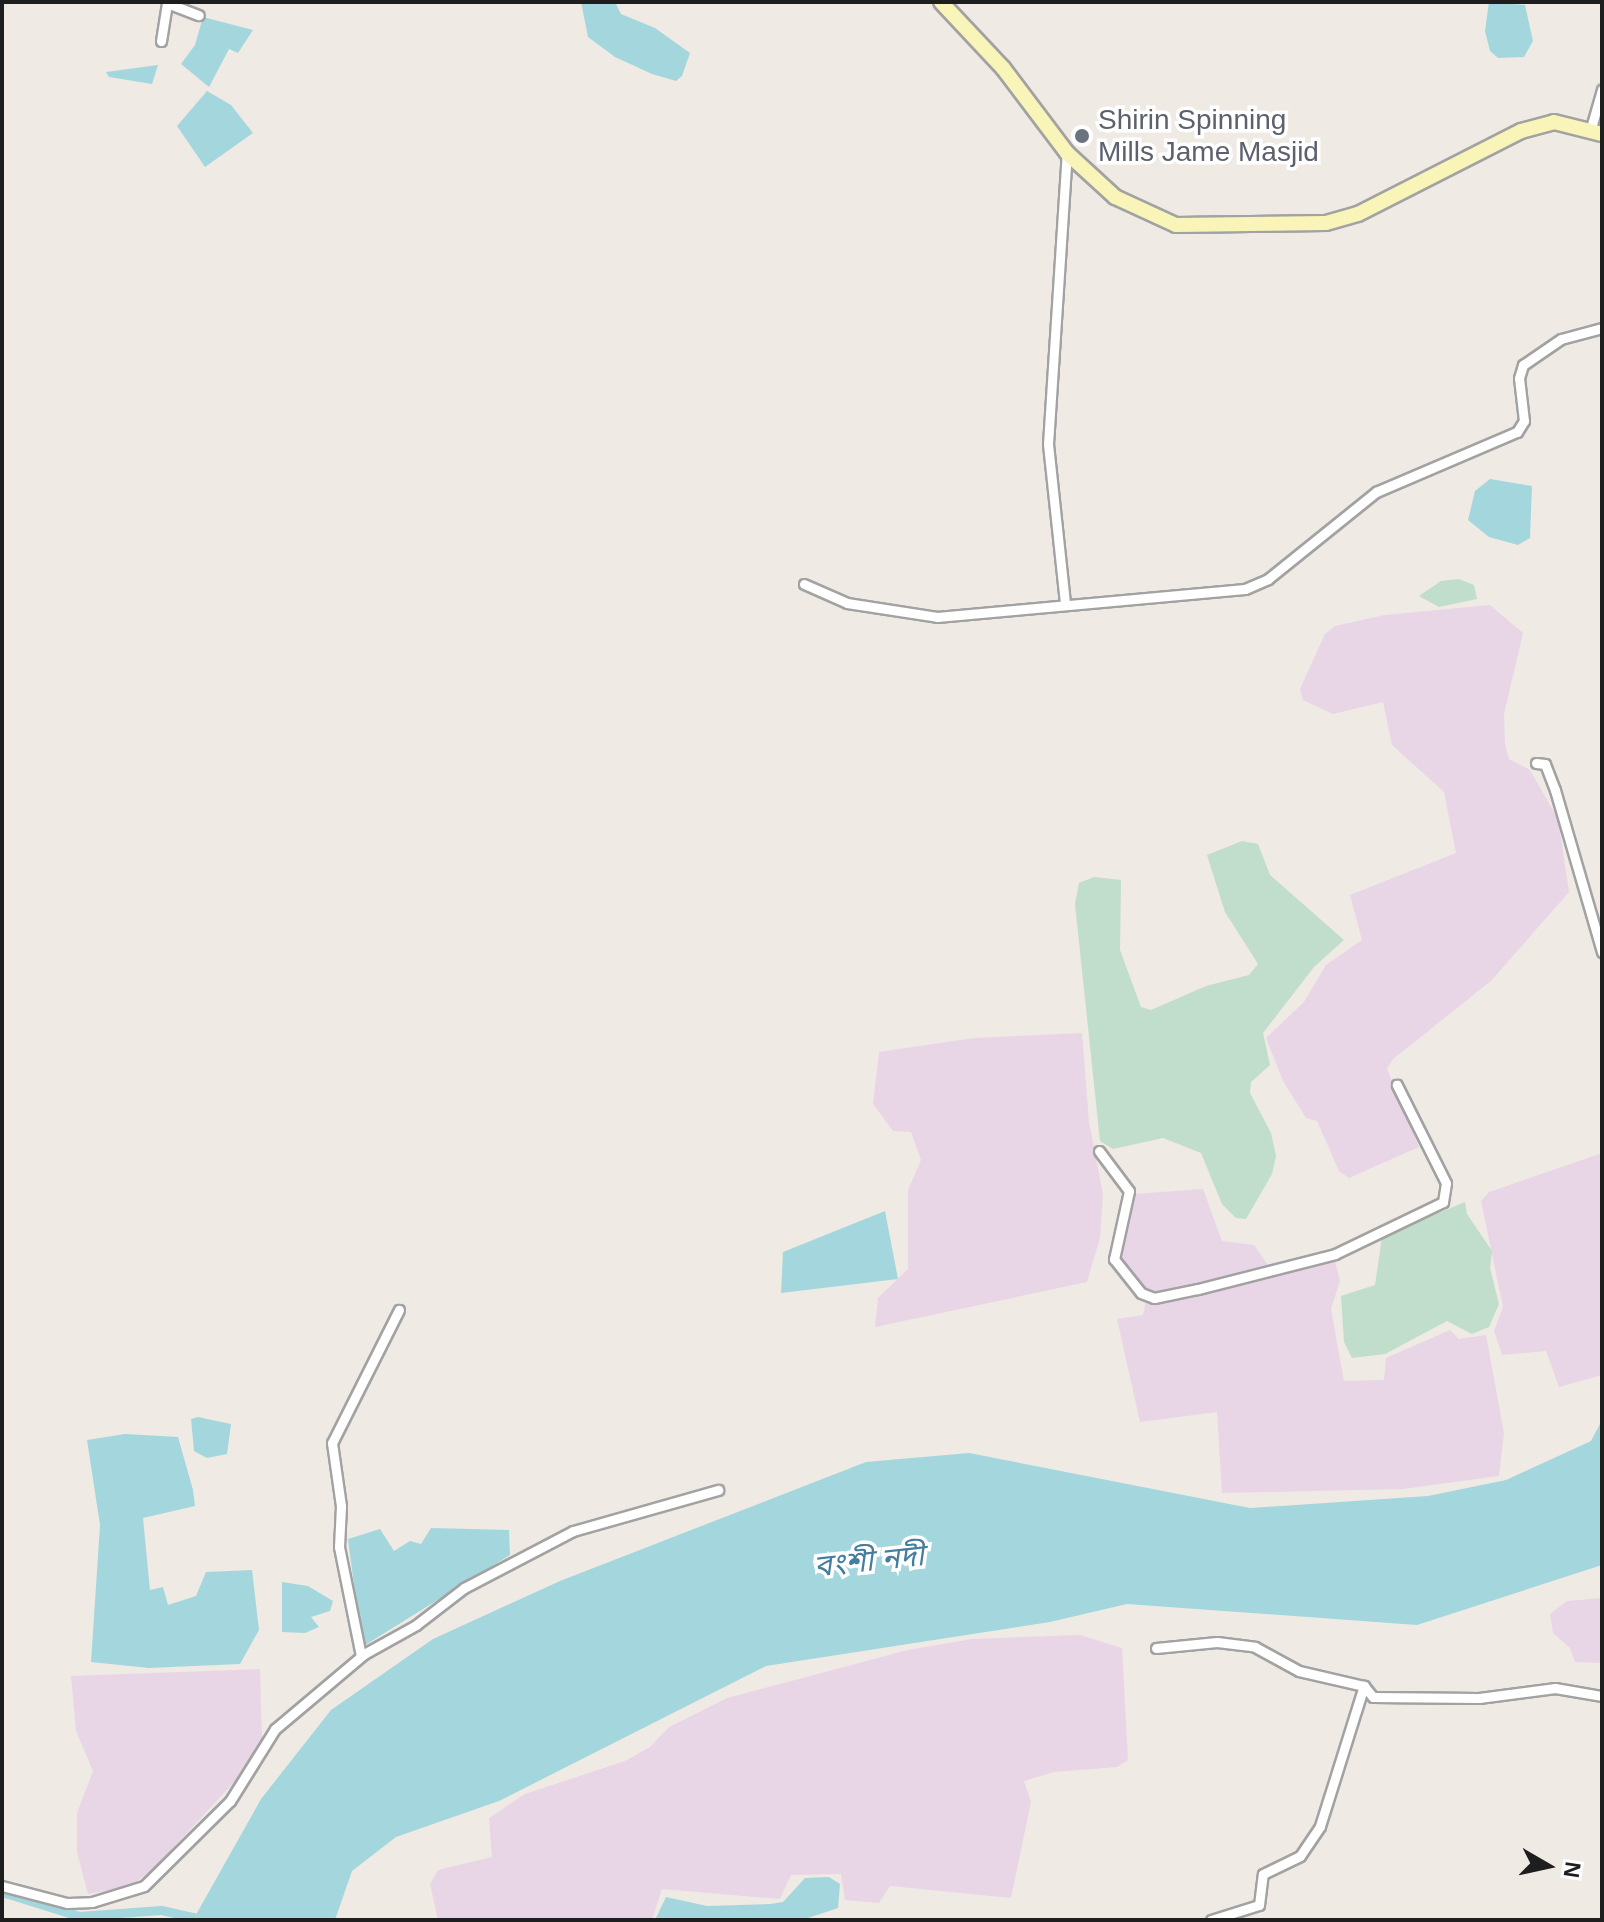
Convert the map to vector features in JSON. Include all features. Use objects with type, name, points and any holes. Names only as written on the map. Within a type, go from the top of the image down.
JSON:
[{"type":"main road","points":[[941,2],[1003,68],[1067,153],[1115,197],[1176,225],[1295,225],[1358,214],[1521,131],[1554,122],[1596,131]]},
{"type":"street","points":[[161,41],[168,2],[199,15]]},
{"type":"street","points":[[1596,131],[1602,90]]},
{"type":"street","points":[[1065,603],[1048,444],[1067,153]]},
{"type":"street","points":[[804,584],[847,603],[937,617],[1245,589],[1268,579],[1376,492],[1517,432],[1524,421],[1519,378],[1523,365],[1561,339],[1602,328]]},
{"type":"street","points":[[1536,763],[1545,764],[1555,790],[1602,952]]},
{"type":"street","points":[[1099,1151],[1129,1191],[1114,1259],[1141,1293],[1154,1298],[1198,1289],[1335,1254],[1443,1202],[1446,1183],[1397,1085]]},
{"type":"street","points":[[361,1656],[341,1561],[341,1506],[332,1443],[399,1310]]},
{"type":"street","points":[[2,1886],[67,1903],[92,1902],[144,1886],[230,1801],[275,1729],[361,1656],[416,1625],[464,1588],[573,1531],[718,1490]]},
{"type":"street","points":[[1156,1648],[1217,1642],[1255,1647],[1299,1671],[1364,1686],[1373,1697],[1407,1700],[1479,1698],[1555,1688],[1602,1696]]},
{"type":"street","points":[[1211,1920],[1259,1905],[1263,1874],[1300,1856],[1320,1826],[1364,1686]]},
{"type":"shaded area","points":[[1490,605],[1523,633],[1504,714],[1505,744],[1509,759],[1530,770],[1558,819],[1569,892],[1491,981],[1393,1059],[1387,1069],[1419,1147],[1349,1178],[1339,1171],[1317,1121],[1306,1118],[1283,1081],[1266,1038],[1304,1002],[1326,965],[1362,940],[1350,895],[1456,853],[1444,792],[1392,745],[1383,702],[1333,714],[1303,700],[1300,689],[1325,634],[1335,626],[1385,615]]},
{"type":"shaded area","points":[[1082,1033],[1089,1122],[1103,1194],[1100,1238],[1087,1282],[875,1327],[878,1298],[908,1269],[908,1190],[921,1160],[911,1132],[893,1131],[873,1104],[879,1052],[974,1038]]},
{"type":"shaded area","points":[[1602,1153],[1602,1375],[1559,1387],[1546,1351],[1502,1355],[1494,1331],[1503,1307],[1481,1201],[1489,1192]]},
{"type":"shaded area","points":[[1203,1189],[1222,1241],[1254,1245],[1274,1274],[1335,1260],[1340,1281],[1331,1309],[1344,1381],[1384,1380],[1386,1358],[1450,1330],[1459,1339],[1486,1335],[1504,1433],[1499,1476],[1403,1489],[1222,1493],[1217,1412],[1140,1422],[1117,1319],[1143,1315],[1148,1291],[1119,1255],[1134,1194]]},
{"type":"shaded area","points":[[1602,1598],[1602,1663],[1575,1662],[1570,1648],[1553,1633],[1550,1614],[1567,1601]]},
{"type":"shaded area","points":[[1080,1635],[1122,1648],[1128,1760],[1117,1767],[1054,1772],[1024,1781],[1031,1802],[1011,1898],[890,1886],[879,1903],[845,1900],[841,1874],[791,1875],[780,1899],[662,1889],[652,1920],[438,1920],[430,1884],[438,1870],[492,1857],[489,1818],[525,1794],[625,1761],[650,1747],[669,1727],[727,1698],[908,1650],[972,1639]]},
{"type":"shaded area","points":[[260,1669],[262,1739],[239,1777],[154,1868],[131,1886],[88,1894],[77,1852],[77,1813],[93,1771],[76,1731],[71,1676]]},
{"type":"green space","points":[[1459,579],[1474,585],[1477,599],[1439,607],[1419,596],[1441,581]]},
{"type":"green space","points":[[1242,841],[1258,844],[1270,875],[1344,940],[1314,967],[1263,1033],[1270,1065],[1251,1082],[1250,1093],[1271,1133],[1276,1156],[1272,1174],[1246,1219],[1236,1218],[1222,1204],[1201,1153],[1163,1138],[1113,1149],[1100,1141],[1075,904],[1079,883],[1094,877],[1121,880],[1120,950],[1141,1007],[1151,1010],[1206,986],[1249,975],[1258,964],[1225,912],[1207,855]]},
{"type":"green space","points":[[1465,1202],[1467,1214],[1492,1251],[1490,1268],[1499,1304],[1489,1327],[1472,1334],[1447,1321],[1385,1354],[1352,1358],[1344,1342],[1341,1296],[1375,1285],[1382,1237]]},
{"type":"water","points":[[581,2],[615,2],[621,14],[655,28],[690,53],[682,76],[676,81],[615,57],[588,37]]},
{"type":"water","points":[[1489,2],[1525,5],[1533,41],[1524,57],[1498,58],[1490,51],[1485,31]]},
{"type":"water","points":[[203,17],[253,30],[238,53],[229,49],[209,87],[181,64],[195,45]]},
{"type":"water","points":[[158,65],[152,84],[109,77],[106,72]]},
{"type":"water","points":[[207,91],[231,105],[253,133],[205,167],[177,126]]},
{"type":"water","points":[[1490,479],[1532,486],[1530,538],[1518,545],[1489,537],[1468,520],[1475,491]]},
{"type":"water","points":[[885,1211],[898,1279],[781,1293],[783,1252]]},
{"type":"water","points":[[198,1417],[231,1424],[227,1454],[207,1458],[194,1451],[191,1419]]},
{"type":"water","name":"বংশী নদী","points":[[1602,1420],[1602,1565],[1417,1625],[1127,1604],[1050,1622],[766,1666],[499,1801],[396,1837],[352,1871],[335,1920],[193,1920],[261,1799],[331,1710],[433,1639],[560,1581],[866,1462],[969,1453],[1250,1508],[1428,1496],[1506,1480],[1591,1441]]},
{"type":"water","points":[[125,1434],[178,1437],[193,1490],[195,1506],[143,1518],[150,1590],[163,1587],[168,1605],[196,1596],[206,1572],[252,1570],[259,1630],[240,1664],[149,1668],[91,1662],[100,1525],[87,1440]]},
{"type":"water","points":[[431,1528],[509,1530],[510,1555],[362,1647],[348,1539],[380,1529],[394,1551],[410,1541],[421,1544]]},
{"type":"water","points":[[282,1582],[308,1586],[333,1601],[330,1611],[311,1617],[319,1627],[305,1633],[282,1632]]},
{"type":"water","points":[[829,1877],[840,1884],[838,1908],[802,1920],[655,1920],[666,1897],[707,1906],[770,1904],[783,1902],[805,1878]]},
{"type":"waterway","points":[[2,1892],[79,1916],[161,1910],[206,1920]]},
{"type":"place","name":"Shirin Spinning Mills Jame Masjid","points":[[1082,136]]}]
